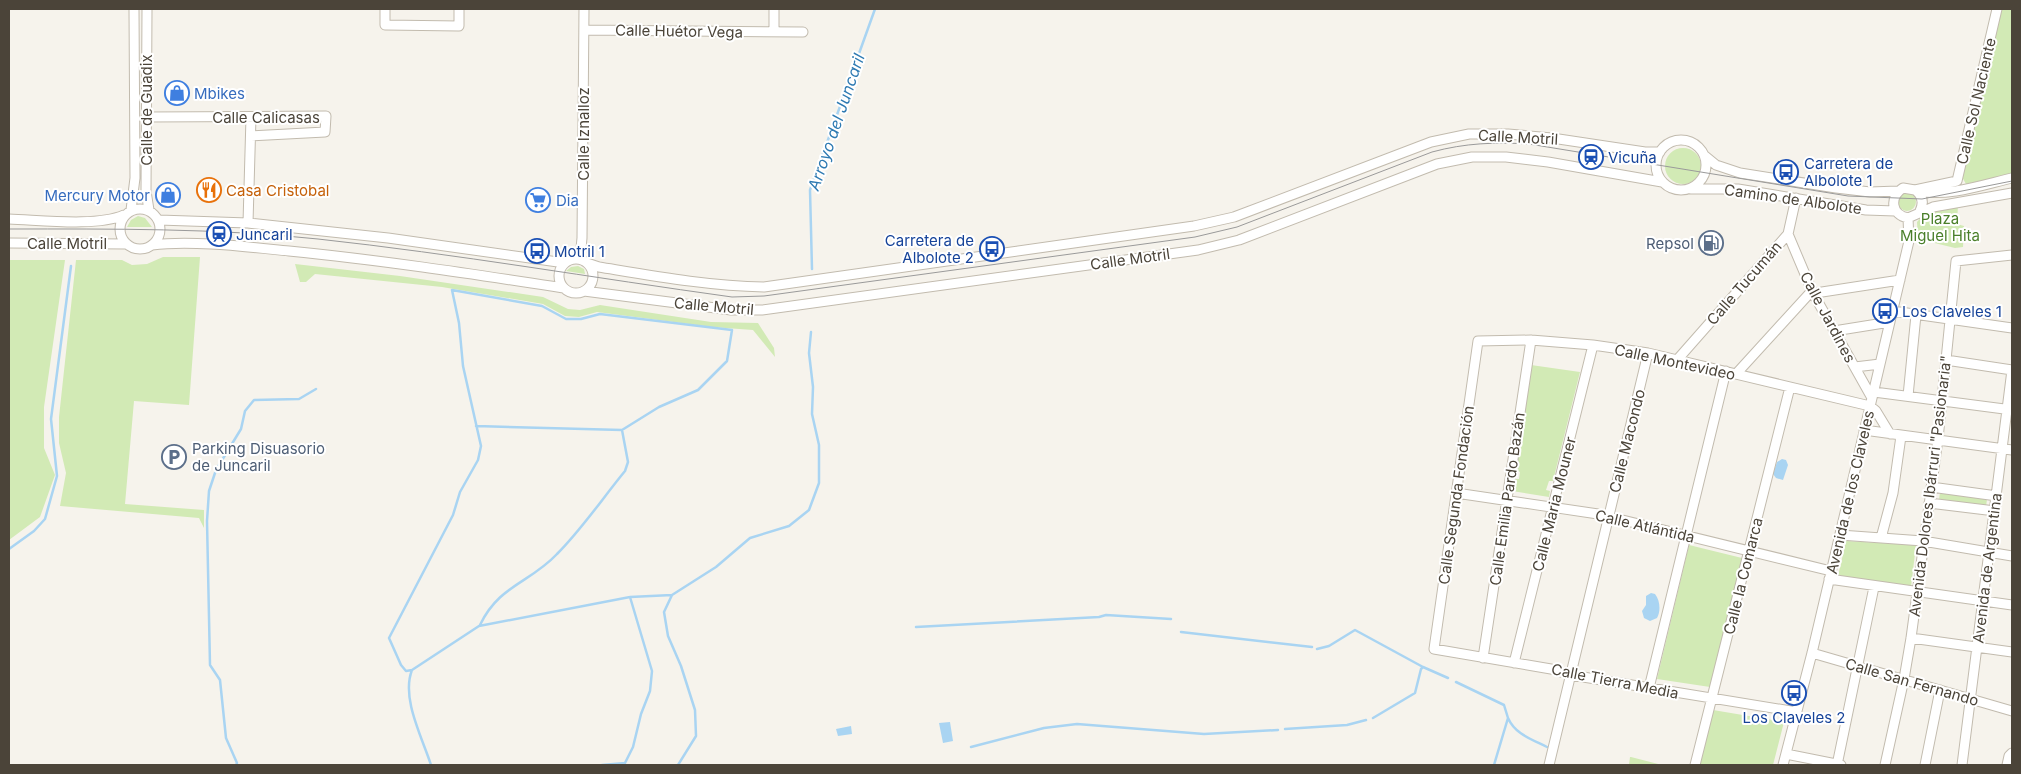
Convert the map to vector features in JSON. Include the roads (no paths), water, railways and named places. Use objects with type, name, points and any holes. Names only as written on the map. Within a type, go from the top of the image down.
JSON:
[{"type":"street","name":"Calle de Guadix","points":[[128,212],[135,178],[134,9]]},
{"type":"street","name":"Calle de Guadix","points":[[147,9],[146,192],[149,210]]},
{"type":"street","points":[[386,9],[385,26],[458,26],[459,9]]},
{"type":"street","name":"Calle Iznalloz","points":[[583,261],[584,9]]},
{"type":"street","points":[[774,9],[774,32]]},
{"type":"street","name":"Calle Sol Naciente","points":[[1916,190],[1957,180],[1997,9]]},
{"type":"street","name":"Calle Huétor Vega","points":[[584,30],[803,32]]},
{"type":"street","name":"Calle Calicasas","points":[[146,117],[326,116],[325,132],[251,136]]},
{"type":"street","points":[[248,223],[251,117]]},
{"type":"street","name":"Calle Motril","points":[[583,261],[599,267],[696,283],[764,287],[1194,226],[1234,217],[1430,142],[1469,134],[1508,134],[1552,138],[1645,152],[1660,152]]},
{"type":"street","points":[[1685,140],[1696,145],[1705,156],[1706,169],[1703,178],[1691,188],[1678,190],[1667,186],[1662,182],[1656,169],[1660,152],[1672,141],[1685,140]]},
{"type":"street","name":"Camino de Albolote","points":[[1705,156],[1716,165],[1740,173],[1870,192],[1898,191]]},
{"type":"street","name":"Calle Motril","points":[[584,291],[731,310],[762,310],[1198,250],[1239,240],[1438,164],[1472,157],[1506,157],[1548,162],[1662,182]]},
{"type":"street","points":[[2012,178],[1935,193],[1903,188],[1898,191],[1893,199],[1895,211],[1908,218],[1933,206],[2012,192]]},
{"type":"street","name":"Camino de Albolote","points":[[1691,188],[1738,189],[1866,210],[1895,211]]},
{"type":"street","points":[[1916,190],[1922,199],[1920,212]]},
{"type":"street","name":"Calle Tucumán","points":[[1676,360],[1788,234],[1796,198]]},
{"type":"street","points":[[152,245],[160,232],[159,220],[149,210],[138,208],[128,212],[120,222],[119,231],[126,244],[138,249],[152,245],[170,244],[228,246],[385,261],[564,288],[573,292],[584,291],[592,282],[591,268],[583,261],[570,260],[565,263],[559,274],[564,288]]},
{"type":"street","name":"Calle Motril","points":[[9,219],[97,221],[115,219],[128,212]]},
{"type":"street","name":"Avenida de los Claveles","points":[[1783,765],[1812,653],[1909,241],[1908,218]]},
{"type":"street","points":[[159,220],[248,223],[388,238],[565,263]]},
{"type":"street","name":"Calle Jardines","points":[[1788,234],[1813,293],[1890,434]]},
{"type":"street","name":"Calle Motril","points":[[9,243],[118,242],[126,244]]},
{"type":"street","name":"Avenida Dolores Ibárruri \"Pasionaria\"","points":[[1885,765],[1904,680],[1911,638],[1938,439],[1956,262],[2012,255]]},
{"type":"street","points":[[1736,374],[1809,294],[1900,280]]},
{"type":"street","points":[[1892,311],[2012,328]]},
{"type":"street","points":[[1908,396],[1916,315]]},
{"type":"street","points":[[1834,331],[1890,322]]},
{"type":"street","name":"Calle Montevideo","points":[[1478,341],[1531,340],[1648,353],[1790,387],[1872,399],[1908,396],[2010,410]]},
{"type":"street","name":"Calle Emilia Pardo Bazán","points":[[1483,658],[1531,340]]},
{"type":"street","name":"Calle Segunda Fondación","points":[[1434,649],[1478,341]]},
{"type":"street","name":"Calle Maria Mouner","points":[[1514,663],[1593,346]]},
{"type":"street","name":"Calle Macondo","points":[[1549,765],[1648,353]]},
{"type":"street","points":[[1946,360],[2012,370]]},
{"type":"street","points":[[1855,367],[1880,364]]},
{"type":"street","name":"Avenida de Argentina","points":[[1962,765],[1997,496],[2008,449],[2012,370]]},
{"type":"street","points":[[1649,688],[1726,372]]},
{"type":"street","name":"Calle la Comarca","points":[[1695,765],[1790,387]]},
{"type":"street","points":[[1864,430],[2008,449]]},
{"type":"street","points":[[1881,538],[1893,493],[1901,436]]},
{"type":"street","points":[[1931,487],[1997,496]]},
{"type":"street","name":"Calle Atlántida","points":[[1456,493],[1608,516],[1749,551],[1874,587],[2012,605]]},
{"type":"street","points":[[1929,503],[1995,511]]},
{"type":"street","points":[[1840,535],[1923,541],[2012,556]]},
{"type":"street","points":[[1786,754],[1839,765],[1874,587]]},
{"type":"street","points":[[1911,638],[2012,652]]},
{"type":"street","name":"Calle Tierra Media","points":[[1434,649],[1550,669],[1571,675],[1797,712]]},
{"type":"street","name":"Calle San Fernando","points":[[1812,653],[2012,711]]},
{"type":"street","points":[[1925,765],[1940,690]]},
{"type":"street","points":[[2007,765],[2009,756],[2012,753]]},
{"type":"water","points":[[1782,459],[1786,460],[1788,465],[1783,480],[1776,478],[1773,474],[1777,462]]},
{"type":"water","points":[[1651,593],[1657,596],[1659,609],[1657,618],[1650,621],[1644,618],[1642,611],[1646,605],[1646,596]]},
{"type":"water","points":[[950,722],[953,741],[943,743],[939,723]]},
{"type":"water","points":[[851,726],[852,734],[838,736],[836,729]]},
{"type":"waterway","name":"Arroyo del Juncaril","points":[[812,269],[810,190],[875,9]]},
{"type":"waterway","points":[[9,549],[34,531],[45,519],[57,476],[51,419],[71,266]]},
{"type":"waterway","points":[[412,670],[406,671],[401,665],[389,638],[453,515],[460,492],[478,460],[481,446],[463,366],[459,323],[452,290],[542,306],[566,319],[581,319],[600,314],[732,330],[727,361],[698,390],[659,407],[622,430],[476,426]]},
{"type":"waterway","name":"Arroyo del Juncaril","points":[[678,765],[696,736],[695,710],[681,666],[668,636],[664,612],[672,595],[716,567],[750,538],[789,526],[809,510],[819,483],[819,445],[812,414],[813,387],[809,353],[811,332]]},
{"type":"waterway","points":[[236,765],[237,763],[226,738],[220,680],[210,665],[207,521],[209,491],[216,470],[241,429],[245,411],[254,400],[299,399],[316,389]]},
{"type":"waterway","points":[[480,625],[496,601],[547,564],[566,544],[625,471],[628,462],[622,430]]},
{"type":"waterway","points":[[431,765],[411,705],[409,681],[412,670],[479,626],[630,597],[672,595]]},
{"type":"waterway","points":[[624,765],[633,747],[641,714],[650,691],[652,671],[630,597]]},
{"type":"waterway","points":[[916,627],[1099,617],[1106,615],[1171,619]]},
{"type":"waterway","points":[[1317,649],[1329,646],[1355,630],[1423,667]]},
{"type":"waterway","points":[[1181,632],[1312,647]]},
{"type":"waterway","points":[[1373,718],[1415,693],[1423,667],[1448,678]]},
{"type":"waterway","points":[[1456,682],[1504,705],[1508,718]]},
{"type":"waterway","points":[[1494,765],[1508,718],[1519,732],[1547,747]]},
{"type":"waterway","points":[[1285,729],[1347,725],[1366,720]]},
{"type":"waterway","points":[[971,747],[1044,728],[1077,724],[1204,734],[1278,730]]},
{"type":"waterway","points":[[602,765],[625,763]]},
{"type":"tram line","points":[[9,229],[125,229],[279,235],[473,259],[732,297],[764,296],[1195,237],[1237,227],[1432,152],[1480,144],[1529,144],[1848,196],[1922,199],[2012,181]]},
{"type":"place","name":"Mbikes","points":[[177,93]]},
{"type":"place","name":"Vicuña","points":[[1591,157]]},
{"type":"place","name":"Carretera de Albolote 1","points":[[1786,172]]},
{"type":"place","name":"Casa Cristobal","points":[[209,190]]},
{"type":"place","name":"Mercury Motor","points":[[168,195]]},
{"type":"place","name":"Dia","points":[[538,200]]},
{"type":"place","name":"Juncaril","points":[[219,234]]},
{"type":"place","name":"Repsol","points":[[1711,243]]},
{"type":"place","name":"Carretera de Albolote 2","points":[[992,249]]},
{"type":"place","name":"Motril 1","points":[[537,251]]},
{"type":"place","name":"Los Claveles 1","points":[[1885,311]]},
{"type":"place","name":"Parking Disuasorio de Juncaril","points":[[174,457]]},
{"type":"place","name":"Los Claveles 2","points":[[1794,693]]},
{"type":"park label","name":"Plaza Miguel Hita","points":[[1940,226]]}]
